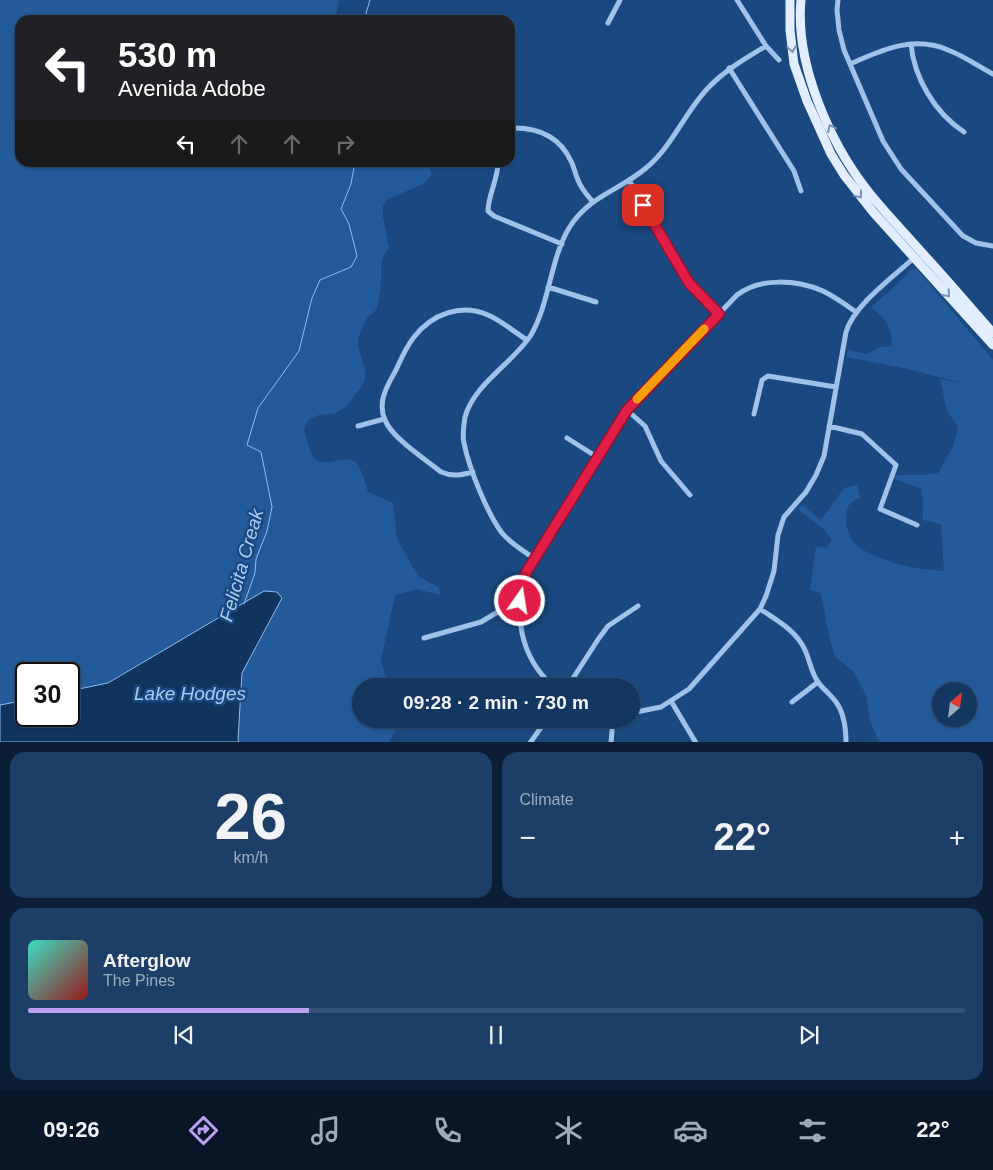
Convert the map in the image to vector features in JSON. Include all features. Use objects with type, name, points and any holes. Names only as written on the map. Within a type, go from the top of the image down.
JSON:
[{"type":"main road","points":[[790,0],[790,30],[794,64],[807,100],[831,154],[858,194],[993,333]]},
{"type":"main road","points":[[801,0],[800,28],[805,62],[818,100],[840,148],[867,189],[993,345]]},
{"type":"street","points":[[608,23],[620,0]]},
{"type":"street","points":[[736,0],[766,46],[779,60]]},
{"type":"street","points":[[838,0],[838,30],[844,50],[883,141],[901,169],[963,236],[976,243],[993,246]]},
{"type":"street","points":[[850,64],[888,48],[911,44],[930,45],[946,48],[993,74]]},
{"type":"street","points":[[911,44],[914,62],[938,110],[964,132]]},
{"type":"street","points":[[535,559],[510,542],[490,516],[473,472],[463,437],[465,417],[472,401],[527,340],[538,320],[562,244],[571,226],[587,206],[645,169],[658,156],[708,88],[730,68],[766,46]]},
{"type":"street","points":[[730,68],[794,171],[801,191]]},
{"type":"street","points":[[515,128],[532,128],[557,142],[567,154],[580,186],[593,202]]},
{"type":"street","points":[[498,167],[496,184],[488,204],[488,211],[494,216],[562,244]]},
{"type":"street","points":[[629,180],[689,283],[719,314]]},
{"type":"street","points":[[640,712],[661,707],[689,690],[760,609],[774,571],[778,535],[784,517],[806,492],[824,456],[849,322],[856,312],[918,254]]},
{"type":"street","points":[[543,678],[531,660],[522,636],[519,612],[522,584],[527,571],[627,410],[745,289],[770,282],[796,284],[821,290],[856,312]]},
{"type":"street","points":[[548,287],[596,302]]},
{"type":"street","points":[[473,472],[459,476],[440,472],[394,434],[384,418],[383,396],[412,338],[424,325],[439,316],[460,310],[473,311],[499,321],[527,340]]},
{"type":"street","points":[[754,414],[762,380],[768,376],[836,387]]},
{"type":"street","points":[[627,410],[645,426],[661,461],[690,495]]},
{"type":"street","points":[[358,426],[384,418]]},
{"type":"street","points":[[829,426],[862,434],[896,465],[880,509],[917,525]]},
{"type":"street","points":[[567,438],[597,457]]},
{"type":"street","points":[[573,678],[608,626],[638,606]]},
{"type":"street","points":[[760,609],[789,628],[801,642],[811,670],[818,682],[837,703],[843,716],[846,742]]},
{"type":"street","points":[[424,638],[481,622],[496,613],[519,612]]},
{"type":"street","points":[[792,702],[818,682]]},
{"type":"street","points":[[671,701],[696,742]]},
{"type":"street","points":[[530,742],[540,728]]},
{"type":"street","points":[[611,742],[612,728]]},
{"type":"shaded area","points":[[0,0],[339,0],[336,15],[15,15],[15,167],[429,167],[432,174],[423,184],[388,199],[383,206],[383,217],[389,248],[382,261],[377,309],[367,318],[359,336],[358,346],[366,373],[364,383],[347,406],[336,413],[319,415],[308,420],[304,429],[312,455],[316,460],[327,462],[351,460],[360,469],[368,492],[393,503],[397,539],[418,576],[439,588],[440,595],[417,589],[395,595],[381,660],[386,678],[352,678],[352,728],[396,728],[389,742],[239,742],[242,673],[282,598],[277,592],[264,591],[108,683],[80,689],[80,662],[15,662],[15,702],[0,705]]},
{"type":"shaded area","points":[[917,269],[993,360],[993,742],[879,742],[870,720],[866,695],[854,672],[835,656],[829,636],[821,593],[810,590],[816,546],[827,548],[832,540],[824,529],[798,510],[802,505],[821,520],[844,488],[857,485],[860,498],[849,505],[846,510],[848,532],[856,545],[887,561],[910,567],[944,571],[941,524],[923,520],[922,489],[893,478],[895,475],[938,473],[953,447],[958,427],[947,411],[940,379],[965,384],[908,369],[846,357],[848,350],[867,354],[880,347],[891,346],[891,333],[887,324],[871,307],[911,270]]},
{"type":"water","name":"Lake Hodges","points":[[264,591],[277,592],[282,598],[242,673],[239,742],[0,742],[0,705],[15,702],[15,727],[80,727],[80,689],[108,683]]},
{"type":"waterway","name":"Felicita Creak","points":[[366,15],[370,0]]},
{"type":"waterway","name":"Felicita Creak","points":[[244,604],[255,573],[256,559],[267,531],[272,507],[261,452],[247,445],[258,408],[299,351],[312,298],[320,280],[351,267],[357,256],[349,224],[341,209],[351,184],[354,167]]},
{"type":"slow traffic","points":[[637,399],[704,329]]},
{"type":"route","points":[[520,601],[522,584],[527,571],[613,430],[627,410],[719,314],[689,283],[643,205]]}]
